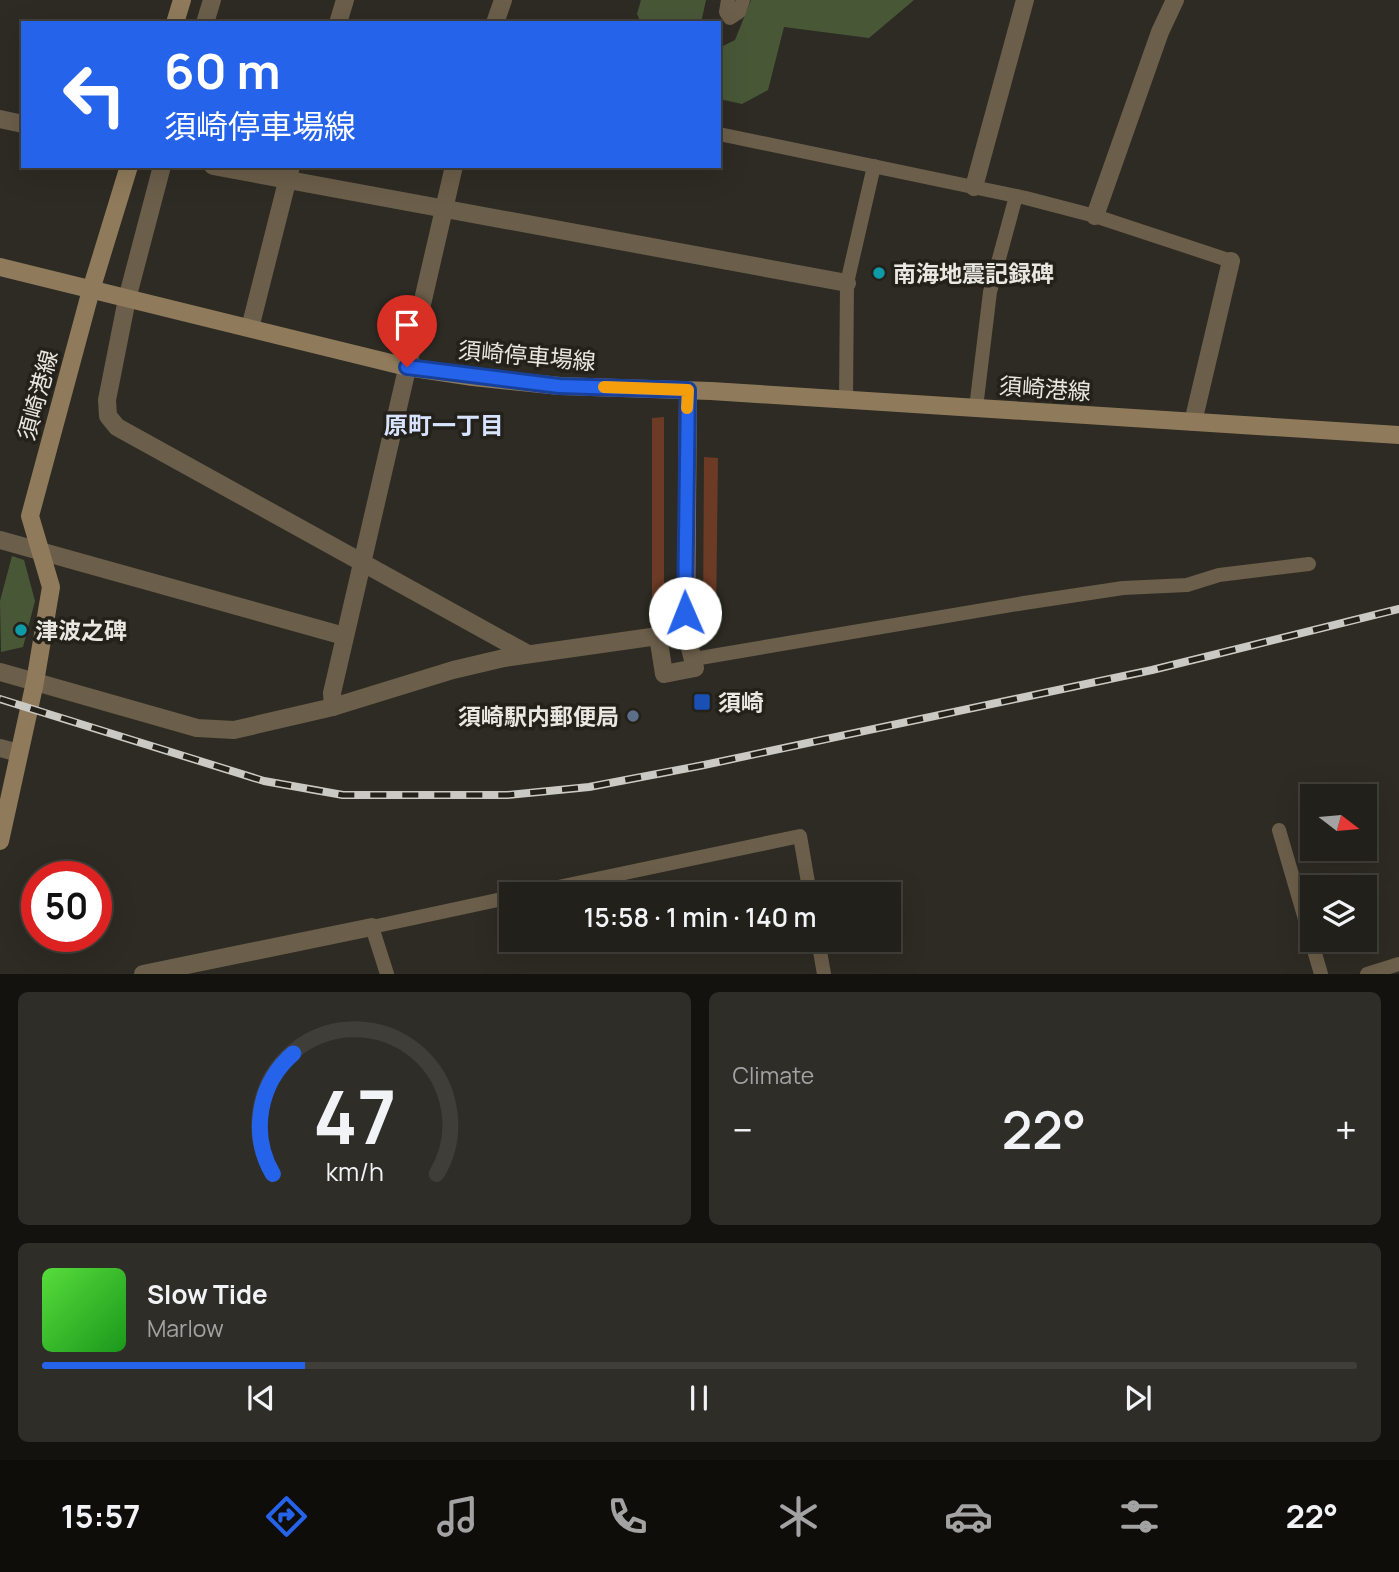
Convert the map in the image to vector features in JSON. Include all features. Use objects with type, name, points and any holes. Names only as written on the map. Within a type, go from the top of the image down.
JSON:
[{"type":"main road","points":[[176,21],[182,0]]},
{"type":"main road","points":[[91,290],[128,168]]},
{"type":"main road","name":"須崎停車場線","points":[[0,267],[407,367],[559,386],[688,390]]},
{"type":"main road","name":"須崎港線","points":[[0,841],[35,682],[51,587],[30,516],[91,290]]},
{"type":"main road","points":[[686,632],[688,390]]},
{"type":"main road","name":"須崎港線","points":[[688,390],[1399,435]]},
{"type":"street","points":[[206,21],[212,0]]},
{"type":"street","points":[[339,21],[345,0]]},
{"type":"street","points":[[496,21],[503,0]]},
{"type":"street","points":[[974,187],[1025,0]]},
{"type":"street","points":[[1095,216],[1160,32],[1175,0]]},
{"type":"street","points":[[0,119],[21,124]]},
{"type":"street","points":[[161,168],[127,299],[107,400],[108,416],[117,427],[526,653]]},
{"type":"street","points":[[232,168],[289,174],[442,209],[847,283]]},
{"type":"street","points":[[332,707],[332,693],[361,560],[453,168]]},
{"type":"street","points":[[250,328],[289,174]]},
{"type":"street","points":[[1193,422],[1231,261]]},
{"type":"street","points":[[0,540],[344,636]]},
{"type":"street","points":[[0,672],[197,728],[234,730],[332,707],[453,670],[526,653],[686,632],[695,668],[664,674],[658,636]]},
{"type":"street","points":[[0,748],[19,753]]},
{"type":"street","points":[[143,974],[372,927]]},
{"type":"lane","points":[[728,0],[726,12],[730,18],[739,12],[743,0]]},
{"type":"lane","points":[[721,134],[1016,196],[1095,216],[1231,261]]},
{"type":"lane","points":[[846,400],[847,283],[874,166]]},
{"type":"lane","points":[[976,408],[990,292],[1016,196]]},
{"type":"lane","points":[[694,659],[1049,599],[1124,588],[1187,585],[1219,575],[1309,564]]},
{"type":"lane","points":[[1279,830],[1321,974]]},
{"type":"lane","points":[[582,882],[800,836],[808,882]]},
{"type":"lane","points":[[387,974],[372,927],[499,900]]},
{"type":"lane","points":[[820,952],[824,974]]},
{"type":"lane","points":[[1367,974],[1399,964]]},
{"type":"green space","points":[[641,0],[706,0],[701,21],[640,21],[637,14]]},
{"type":"green space","points":[[751,0],[914,0],[869,38],[784,27],[768,90],[742,104],[721,99],[721,47],[735,40]]},
{"type":"green space","points":[[12,556],[24,560],[35,601],[23,647],[1,652],[0,601]]},
{"type":"building","points":[[664,417],[664,607],[652,608],[652,418]]},
{"type":"building","points":[[704,457],[718,458],[716,617],[711,629],[703,617]]},
{"type":"railway","points":[[0,699],[264,781],[343,795],[507,795],[589,787],[704,765],[1152,670],[1399,609]]},
{"type":"slow traffic","points":[[604,387],[688,390],[687,408]]},
{"type":"place","name":"南海地震記録碑","points":[[879,273]]},
{"type":"place","name":"津波之碑","points":[[21,630]]},
{"type":"place","name":"須崎","points":[[702,702]]},
{"type":"place","name":"須崎駅内郵便局","points":[[633,716]]},
{"type":"district","name":"原町一丁目","points":[[444,424]]},
{"type":"route","points":[[407,367],[559,386],[688,390],[685,613]]}]
